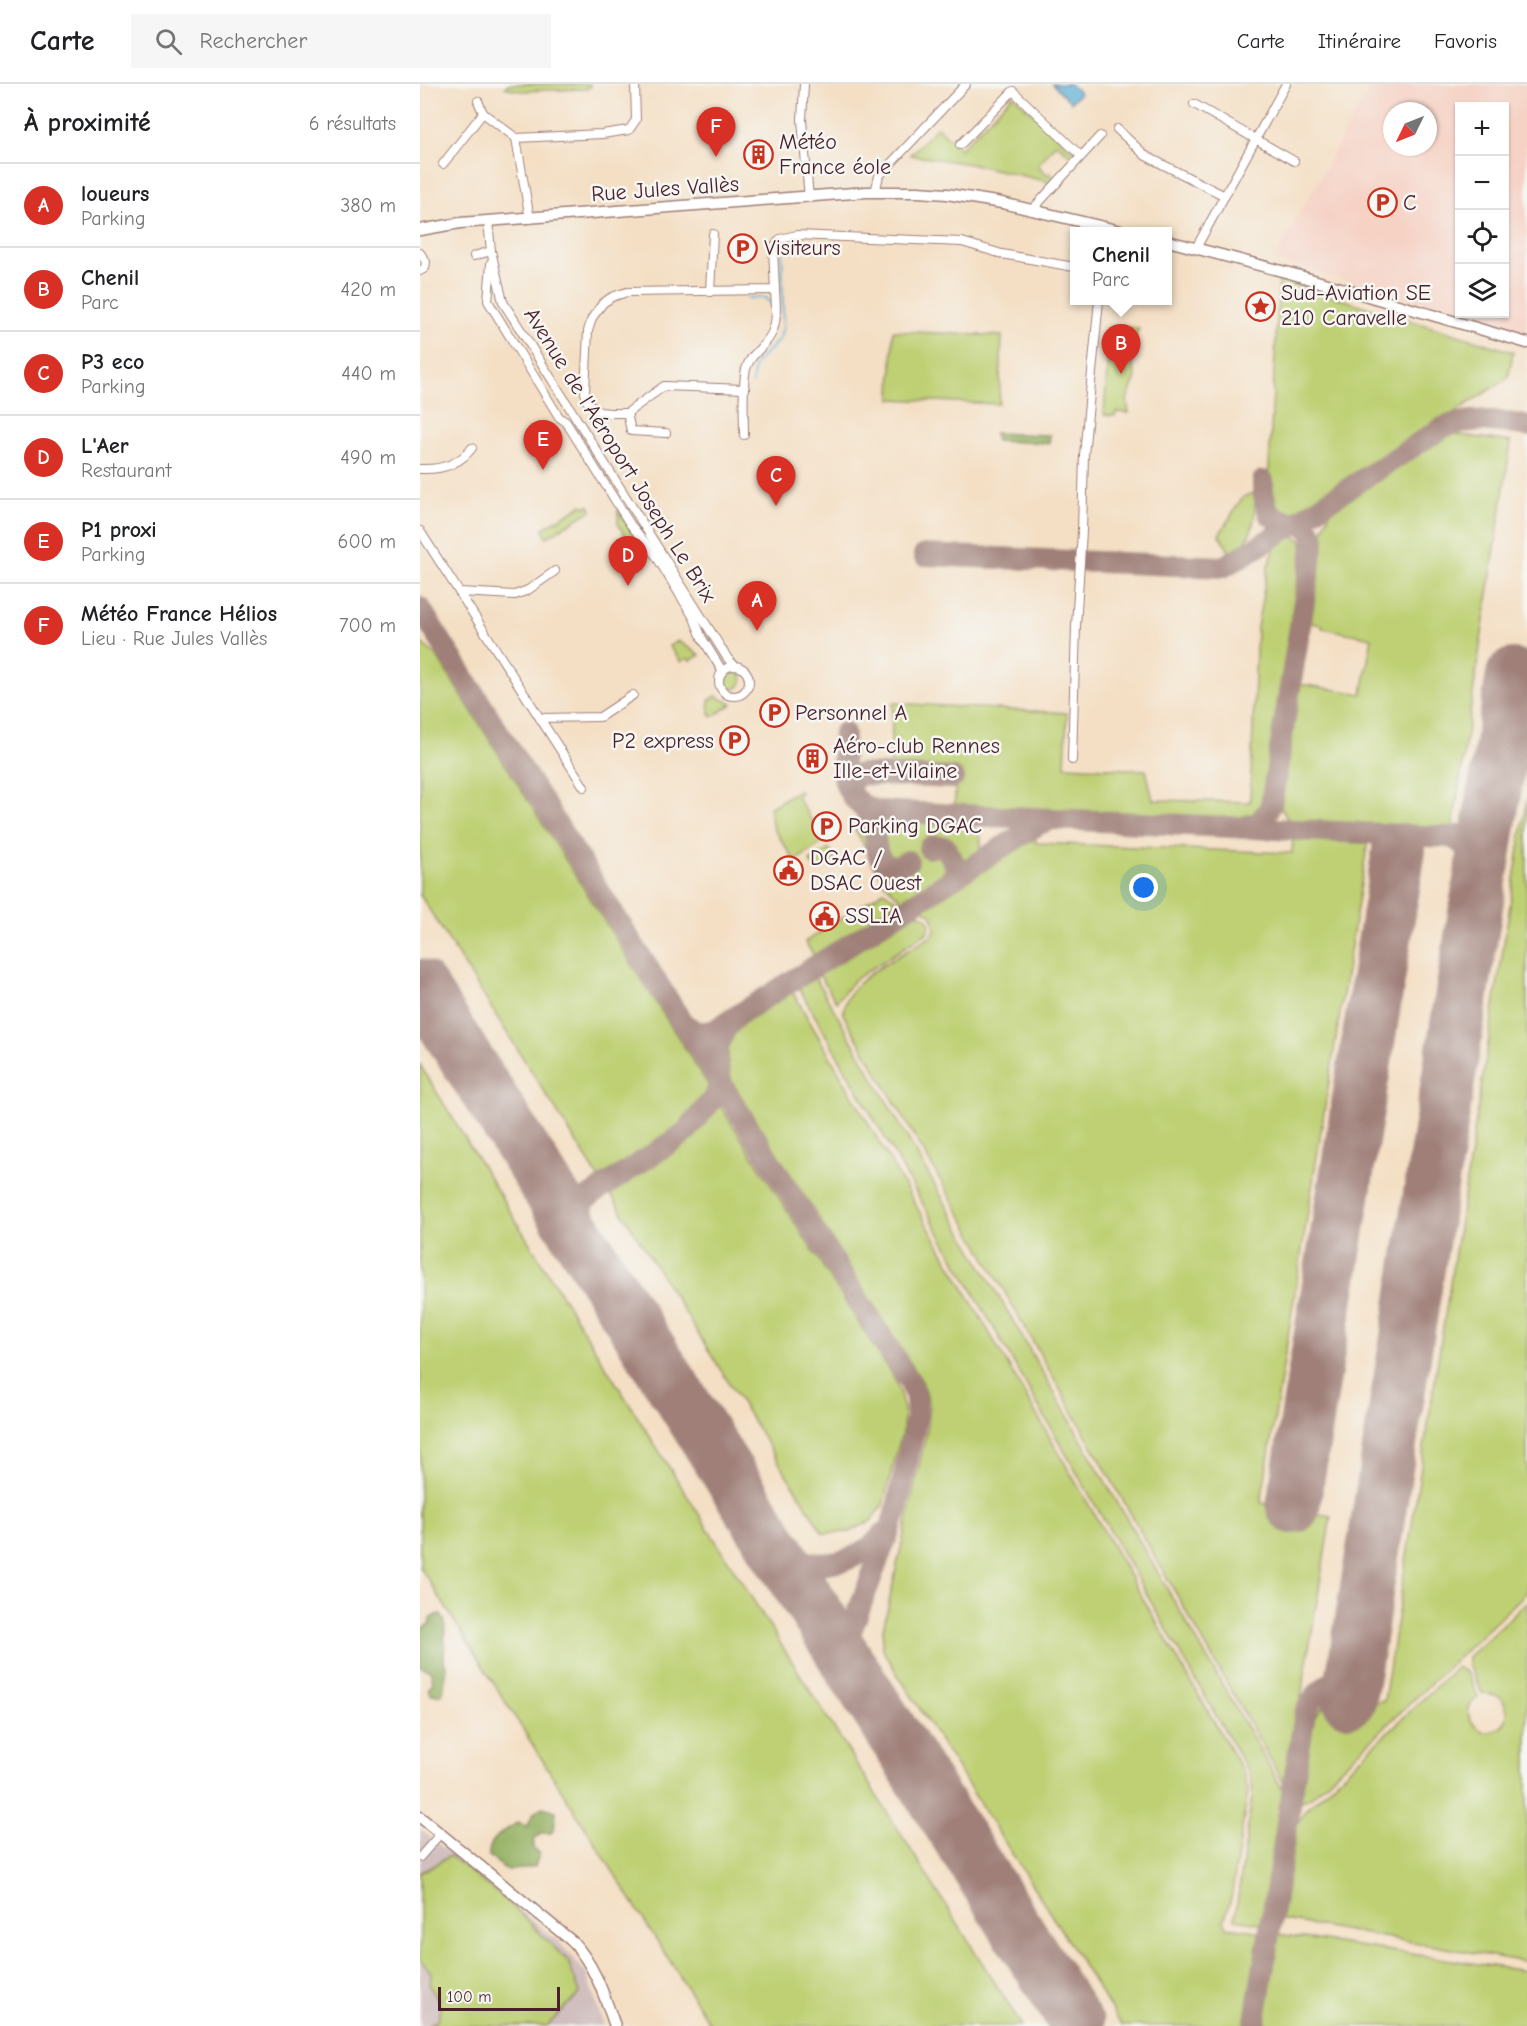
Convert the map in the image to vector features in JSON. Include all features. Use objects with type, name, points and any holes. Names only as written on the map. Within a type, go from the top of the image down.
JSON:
[{"type":"street","points":[[478,100],[483,113],[516,138],[602,134],[629,130],[636,120],[635,84]]},
{"type":"street","points":[[804,84],[802,120],[809,198]]},
{"type":"street","points":[[875,192],[879,176],[966,84]]},
{"type":"street","points":[[1196,248],[1286,84]]},
{"type":"street","points":[[960,145],[1013,91],[1081,156]]},
{"type":"street","points":[[1194,104],[1294,161]]},
{"type":"street","points":[[443,164],[483,113]]},
{"type":"street","points":[[1117,129],[1146,156],[1224,196]]},
{"type":"street","points":[[1032,210],[1100,136]]},
{"type":"street","points":[[516,138],[530,219]]},
{"type":"street","name":"Rue Jules Vallès","points":[[420,230],[460,223],[875,192],[947,194],[1107,227]]},
{"type":"street","name":"Avenue de l'Aéroport Joseph Le Brix","points":[[488,221],[491,251],[503,302],[728,659],[735,666],[745,670],[748,687],[740,694],[729,694],[723,690],[720,683],[723,672],[702,638],[694,618],[656,556],[630,524],[560,417],[488,301],[491,251]]},
{"type":"street","points":[[710,292],[713,234]]},
{"type":"street","points":[[744,435],[746,371],[750,359],[767,342],[774,330],[777,318],[773,249],[780,239],[798,235],[962,242],[1002,254],[1070,266]]},
{"type":"street","points":[[1172,242],[1527,343]]},
{"type":"street","points":[[474,255],[491,251]]},
{"type":"street","points":[[420,253],[430,262],[420,271]]},
{"type":"street","name":"Avenue de l'Aéroport Joseph Le Brix","points":[[489,290],[500,290]]},
{"type":"street","points":[[745,389],[664,386],[627,413],[600,412],[587,401],[585,392],[588,331],[592,318],[603,303],[627,292],[776,290]]},
{"type":"street","points":[[1072,760],[1084,455],[1098,305]]},
{"type":"street","points":[[627,413],[630,431],[666,433]]},
{"type":"street","points":[[420,469],[444,468],[467,454],[472,448]]},
{"type":"street","points":[[420,531],[584,787]]},
{"type":"street","points":[[460,592],[515,595],[528,590],[555,571]]},
{"type":"street","points":[[723,672],[735,666]]},
{"type":"street","points":[[540,718],[600,717],[633,695]]},
{"type":"street","points":[[420,1817],[561,1931],[582,1952],[598,1979],[615,2026]]},
{"type":"street","points":[[420,1857],[440,1834]]},
{"type":"shaded area","name":"C","points":[[1372,84],[1527,84],[1527,335],[1470,318],[1509,318],[1509,102],[1455,102],[1455,313],[1274,259]]},
{"type":"shaded area","points":[[420,1829],[560,1943],[586,1973],[604,2026],[420,2026]]},
{"type":"green space","points":[[508,84],[590,84],[590,87],[520,91],[505,87]]},
{"type":"green space","points":[[1013,95],[1077,155],[1074,159],[1056,143],[1038,165],[1047,175],[1050,173],[1055,179],[1053,183],[977,165],[910,155],[937,127],[960,149]]},
{"type":"green space","points":[[1279,280],[1513,352],[1508,378],[1299,512],[1282,509],[1275,502],[1268,486]]},
{"type":"green space","points":[[1110,327],[1139,328],[1129,352],[1136,377],[1127,400],[1129,413],[1116,412],[1115,416],[1104,415]]},
{"type":"green space","points":[[893,331],[1002,336],[999,404],[891,399]]},
{"type":"green space","points":[[994,433],[1050,435],[1049,443],[996,441]]},
{"type":"green space","points":[[1453,434],[1511,442],[1452,832],[1293,823],[1288,820],[1281,808],[1300,684],[1362,694],[1372,638],[1322,628],[1322,625],[1311,623],[1324,527],[1332,507],[1445,435]]},
{"type":"green space","points":[[1255,492],[1254,519],[1250,534],[1245,542],[1231,554],[1219,535],[1242,498]]},
{"type":"green space","points":[[582,505],[584,507],[588,505],[592,510],[547,537],[542,529]]},
{"type":"green space","points":[[618,510],[644,551],[635,551],[618,524]]},
{"type":"green space","points":[[1286,536],[1301,540],[1303,549],[1263,800],[1253,814],[1236,818],[955,805],[955,772],[890,769],[893,703],[1067,713],[1065,766],[1146,770],[1153,800],[1250,802],[1257,627],[1268,566],[1276,546]]},
{"type":"green space","points":[[678,641],[700,655],[690,661],[687,658],[681,662],[669,646]]},
{"type":"green space","points":[[420,642],[436,655],[708,1085],[704,1100],[695,1114],[681,1128],[666,1141],[602,1183],[420,895]]},
{"type":"green space","points":[[733,671],[739,674],[742,680],[739,686],[733,689],[727,686],[724,680],[727,674]]},
{"type":"green space","points":[[716,696],[732,704],[712,717],[709,701]]},
{"type":"green space","points":[[799,791],[801,793],[796,796],[825,841],[795,861],[773,828],[769,808]]},
{"type":"green space","points":[[1527,798],[1527,1592],[1310,1798],[1297,1800],[1309,1724],[1330,1698],[1384,1701]]},
{"type":"green space","points":[[871,824],[963,825],[976,830],[981,843],[972,859],[905,902],[885,884],[855,829]]},
{"type":"green space","points":[[1035,836],[1036,843],[1292,853],[1293,836],[1368,840],[1261,1503],[1331,1516],[1286,1787],[965,1222],[844,1016],[845,1003],[852,990],[864,979],[934,934],[932,915],[920,907]]},
{"type":"green space","points":[[829,849],[836,859],[816,871],[810,861]]},
{"type":"green space","points":[[884,891],[900,903],[815,957],[805,942]]},
{"type":"green space","points":[[914,912],[926,917],[930,925],[928,932],[854,980],[836,1002],[819,974]]},
{"type":"green space","points":[[815,977],[1284,1792],[1265,1924],[1235,1919],[1253,1790],[1249,1773],[799,988]]},
{"type":"green space","points":[[792,991],[1243,1772],[1248,1791],[1231,1898],[1224,1921],[1227,1927],[1263,1932],[1248,2026],[1122,2026],[886,1656],[882,1646],[883,1629],[928,1425],[928,1403],[922,1381],[732,1082],[728,1063],[733,1035],[751,1016]]},
{"type":"green space","points":[[420,1065],[599,1356],[1022,2026],[711,2026],[420,1567]]},
{"type":"green space","points":[[718,1102],[895,1380],[900,1393],[904,1410],[903,1428],[883,1505],[871,1521],[849,1532],[823,1533],[608,1190],[689,1137],[711,1107]]},
{"type":"green space","points":[[1527,1602],[1527,1962],[1280,1919],[1278,1916],[1294,1823],[1298,1822],[1307,1809],[1457,1667],[1467,1673],[1478,1697],[1468,1711],[1474,1725],[1484,1732],[1492,1731],[1498,1729],[1506,1721],[1504,1703],[1500,1697],[1482,1693],[1468,1665],[1468,1657]]},
{"type":"green space","points":[[440,1614],[445,1621],[444,1662],[447,1667],[443,1692],[440,1695],[431,1694],[428,1688],[433,1683],[431,1671],[420,1667],[420,1629],[430,1624],[430,1619],[434,1616]]},
{"type":"green space","points":[[542,1807],[556,1811],[554,1828],[551,1833],[542,1833],[534,1840],[533,1848],[539,1854],[535,1866],[508,1871],[489,1856],[491,1844],[507,1829],[518,1823],[527,1826],[534,1813]]},
{"type":"green space","points":[[450,1856],[510,1903],[568,1961],[580,1993],[547,2026],[428,2026],[438,2020],[440,2007],[430,1987],[431,1972],[420,1960],[420,1873]]},
{"type":"green space","points":[[1277,1934],[1527,1971],[1527,2026],[1262,2026]]},
{"type":"water","points":[[1052,84],[1070,84],[1080,93],[1071,102]]},
{"type":"waterway","points":[[752,384],[755,364],[779,340],[783,328],[782,249],[789,241],[801,240]]},
{"type":"waterway","points":[[748,298],[765,298],[771,303],[772,311]]},
{"type":"taxiway","points":[[924,555],[1223,567],[1442,428],[1474,421],[1495,421],[1527,426]]},
{"type":"taxiway","points":[[1242,828],[1260,821],[1271,804],[1314,540],[1311,532],[1302,524],[1282,520],[1269,514],[1263,492],[1263,481]]},
{"type":"taxiway","points":[[420,608],[910,1382],[916,1397],[917,1416],[896,1512],[851,1631],[851,1656],[862,1685]]},
{"type":"taxiway","points":[[1504,732],[1507,748],[1517,758]]},
{"type":"taxiway","points":[[844,733],[843,770],[848,790],[854,798],[877,811],[1450,837],[1463,844],[1472,854],[1480,880]]},
{"type":"taxiway","points":[[1497,777],[1509,762],[1527,759]]},
{"type":"taxiway","points":[[853,798],[850,783],[860,774],[953,778]]},
{"type":"taxiway","points":[[859,804],[868,812],[872,821],[877,850],[882,861],[895,868],[908,861]]},
{"type":"taxiway","points":[[1450,837],[1474,830],[1491,811]]},
{"type":"taxiway","points":[[684,1024],[698,1033],[713,1031],[1039,824],[1050,820]]},
{"type":"taxiway","points":[[929,848],[945,847],[955,864],[956,873],[949,881]]},
{"type":"taxiway","points":[[547,1187],[556,1195],[566,1199],[587,1198],[685,1133],[716,1095],[719,1081],[716,1063],[718,1046],[725,1030],[734,1019]]},
{"type":"taxiway","points":[[579,1237],[577,1216],[587,1198]]},
{"type":"taxiway","points":[[758,1520],[778,1546],[806,1561],[820,1563],[835,1563],[849,1559],[862,1552],[885,1532]]},
{"type":"taxiway","points":[[1254,2026],[1305,1713],[1320,1692],[1355,1668]]},
{"type":"runway","points":[[1349,1700],[1513,675]]},
{"type":"runway","points":[[1293,1507],[1399,850]]},
{"type":"runway","points":[[420,986],[1078,2026]]},
{"type":"place","name":"Météo France éole","points":[[758,155]]},
{"type":"place","name":"Météo France Hélios","points":[[716,157]]},
{"type":"place","name":"C","points":[[1382,203]]},
{"type":"place","name":"Visiteurs","points":[[743,248]]},
{"type":"place","name":"Sud-Aviation SE 210 Caravelle","points":[[1260,306]]},
{"type":"place","name":"Chenil","points":[[1121,374]]},
{"type":"place","name":"P1 proxi","points":[[543,470]]},
{"type":"place","name":"P3 eco","points":[[776,506]]},
{"type":"place","name":"L'Aer","points":[[628,586]]},
{"type":"place","name":"loueurs","points":[[757,631]]},
{"type":"place","name":"Personnel A","points":[[774,713]]},
{"type":"place","name":"P2 express","points":[[735,741]]},
{"type":"place","name":"Aéro-club Rennes Ille-et-Vilaine","points":[[812,759]]},
{"type":"place","name":"Parking DGAC","points":[[827,826]]},
{"type":"place","name":"DGAC / DSAC Ouest","points":[[789,871]]},
{"type":"place","name":"SSLIA","points":[[824,916]]}]
